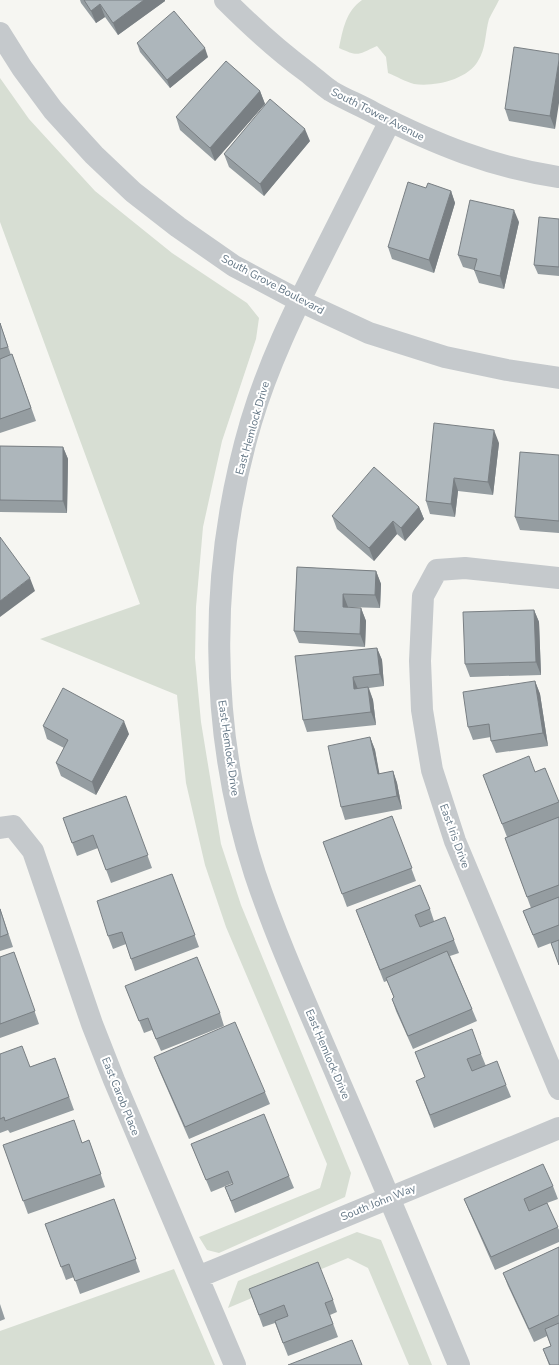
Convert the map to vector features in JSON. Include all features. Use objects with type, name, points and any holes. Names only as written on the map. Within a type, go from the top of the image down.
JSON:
[{"type":"street","name":"South Tower Avenue","points":[[225,0],[249,24],[288,58],[331,90],[390,121],[442,145],[490,162],[533,173],[559,177]]},
{"type":"street","name":"South Grove Boulevard","points":[[0,33],[22,68],[54,110],[94,155],[133,192],[178,227],[234,266],[300,301],[369,333],[445,357],[507,370],[559,378]]},
{"type":"street","name":"East Hemlock Drive","points":[[390,121],[273,357],[251,421],[239,468],[227,532],[220,600],[222,710],[229,766],[238,814],[255,874],[280,943],[390,1198],[459,1365]]},
{"type":"street","name":"East Iris Drive","points":[[559,578],[465,568],[437,570],[423,596],[420,661],[422,710],[432,770],[455,841],[559,1089]]},
{"type":"street","name":"East Carob Place","points":[[6,827],[32,851],[92,1024],[114,1080],[235,1365]]},
{"type":"street","name":"South John Way","points":[[198,1277],[559,1128]]},
{"type":"shaded area","points":[[362,0],[499,0],[489,19],[483,51],[473,68],[449,81],[422,85],[411,83],[388,73],[386,57],[377,46],[358,54],[339,48],[346,21],[352,9]]},
{"type":"shaded area","points":[[0,78],[29,119],[95,191],[172,253],[247,303],[259,318],[256,339],[222,441],[203,527],[196,607],[195,658],[201,722],[221,844],[241,905],[351,1173],[345,1197],[219,1253],[207,1250],[199,1237],[320,1188],[327,1164],[226,927],[205,865],[186,783],[177,695],[40,639],[140,604],[0,222]]},
{"type":"shaded area","points":[[357,1232],[381,1240],[432,1365],[409,1365],[368,1268],[348,1258],[228,1308],[238,1281]]},
{"type":"shaded area","points":[[174,1269],[215,1365],[0,1365],[0,1331]]},
{"type":"building","points":[[84,0],[144,0],[113,23],[100,4],[91,11]]},
{"type":"building","points":[[174,11],[205,48],[167,80],[137,43]]},
{"type":"building","points":[[514,47],[559,54],[550,116],[505,109]]},
{"type":"building","points":[[226,61],[260,91],[210,148],[176,117]]},
{"type":"building","points":[[270,99],[305,129],[260,184],[224,154]]},
{"type":"building","points":[[408,182],[426,188],[428,183],[451,191],[429,260],[388,247]]},
{"type":"building","points":[[470,200],[514,210],[500,276],[474,270],[477,259],[458,255]]},
{"type":"building","points":[[539,217],[559,219],[559,267],[534,265]]},
{"type":"building","points":[[0,323],[8,347],[0,349]]},
{"type":"building","points":[[12,354],[31,408],[0,419],[0,359]]},
{"type":"building","points":[[434,423],[494,430],[488,482],[454,478],[451,504],[426,501]]},
{"type":"building","points":[[0,446],[63,447],[63,501],[0,500]]},
{"type":"building","points":[[520,452],[559,455],[559,521],[515,517]]},
{"type":"building","points":[[374,467],[419,507],[401,528],[393,521],[369,548],[332,516]]},
{"type":"building","points":[[0,537],[30,578],[0,601]]},
{"type":"building","points":[[297,567],[376,571],[375,595],[343,594],[343,607],[361,608],[360,634],[294,631]]},
{"type":"building","points":[[534,610],[536,662],[465,664],[463,612]]},
{"type":"building","points":[[377,648],[380,674],[353,677],[354,689],[368,687],[371,712],[303,720],[295,656]]},
{"type":"building","points":[[535,681],[543,733],[491,741],[489,724],[468,727],[463,692]]},
{"type":"building","points":[[63,688],[124,721],[92,782],[56,763],[68,740],[43,726]]},
{"type":"building","points":[[370,737],[378,774],[393,771],[397,796],[341,807],[328,746]]},
{"type":"building","points":[[529,756],[535,772],[545,768],[559,802],[502,824],[483,775]]},
{"type":"building","points":[[126,796],[148,855],[106,870],[93,835],[72,843],[63,818]]},
{"type":"building","points":[[392,816],[412,868],[342,894],[323,842]]},
{"type":"building","points":[[559,817],[559,885],[527,897],[505,838]]},
{"type":"building","points":[[172,874],[195,935],[131,959],[122,932],[108,936],[97,901]]},
{"type":"building","points":[[420,885],[430,909],[415,915],[420,927],[445,917],[454,940],[380,970],[356,910]]},
{"type":"building","points":[[559,897],[559,925],[533,935],[523,911]]},
{"type":"building","points":[[0,909],[8,934],[0,937]]},
{"type":"building","points":[[559,940],[559,965],[551,943]]},
{"type":"building","points":[[447,951],[472,1009],[408,1036],[392,999],[394,997],[386,978]]},
{"type":"building","points":[[14,952],[35,1011],[0,1024],[0,957]]},
{"type":"building","points":[[197,957],[220,1013],[156,1039],[148,1018],[139,1021],[125,986]]},
{"type":"building","points":[[235,1022],[265,1092],[185,1127],[154,1057]]},
{"type":"building","points":[[472,1029],[481,1054],[467,1059],[472,1071],[497,1061],[506,1085],[430,1115],[416,1081],[425,1077],[415,1052]]},
{"type":"building","points":[[22,1046],[30,1067],[55,1058],[69,1097],[5,1121],[4,1117],[0,1119],[0,1054]]},
{"type":"building","points":[[264,1114],[289,1176],[231,1201],[225,1187],[233,1184],[228,1171],[206,1180],[191,1144]]},
{"type":"building","points":[[74,1120],[82,1143],[89,1140],[101,1174],[23,1201],[3,1145]]},
{"type":"building","points":[[543,1164],[553,1186],[524,1199],[529,1211],[547,1203],[558,1227],[491,1257],[464,1199]]},
{"type":"building","points":[[114,1199],[136,1259],[75,1281],[69,1264],[61,1267],[45,1224]]},
{"type":"building","points":[[559,1247],[559,1315],[529,1329],[503,1273]]},
{"type":"building","points":[[318,1262],[333,1300],[325,1303],[333,1324],[283,1343],[275,1321],[288,1316],[284,1305],[259,1315],[249,1289]]},
{"type":"building","points":[[559,1323],[559,1365],[550,1365],[543,1349],[551,1346],[545,1329]]},
{"type":"building","points":[[352,1340],[362,1365],[288,1365]]}]
